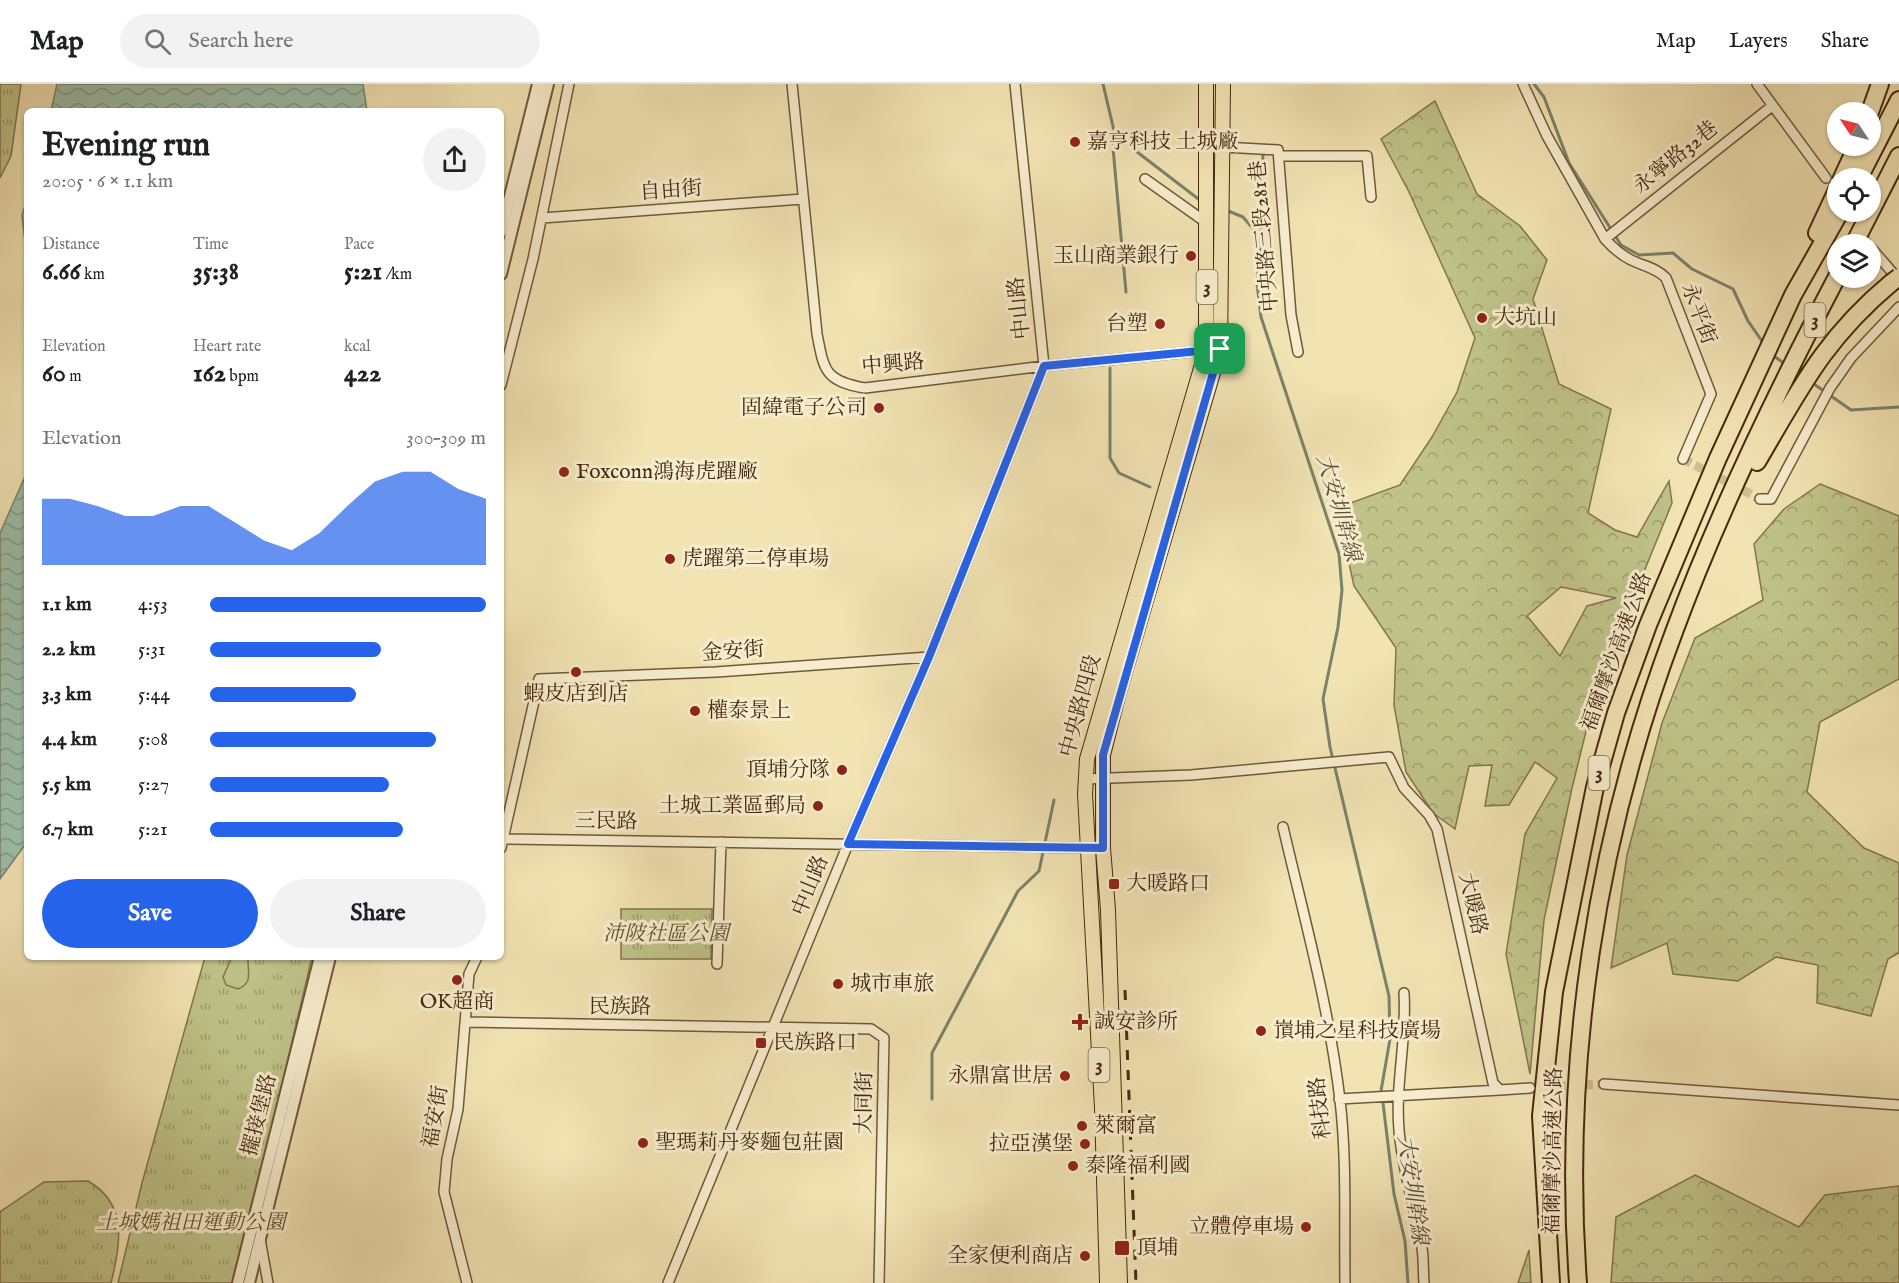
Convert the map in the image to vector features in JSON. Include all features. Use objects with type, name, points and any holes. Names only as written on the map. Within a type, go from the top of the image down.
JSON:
[{"type":"highway","points":[[1874,102],[1880,84]]},
{"type":"highway","points":[[1864,168],[1899,100]]},
{"type":"highway","points":[[1859,234],[1899,156]]},
{"type":"highway","points":[[1793,295],[1827,203]]},
{"type":"highway","name":"福爾摩沙高速公路","points":[[1551,1283],[1541,1116],[1554,992],[1595,787],[1616,713],[1648,625],[1718,458],[1793,295],[1834,222]]},
{"type":"highway","points":[[1674,632],[1749,476],[1805,378],[1834,336],[1862,307],[1896,280]]},
{"type":"highway","name":"福爾摩沙高速公路","points":[[1578,1283],[1574,1227],[1574,1130],[1582,1006],[1602,883],[1622,801],[1674,632],[1742,472],[1831,288]]},
{"type":"main road","name":"3","points":[[1206,84],[1207,224]]},
{"type":"main road","name":"3","points":[[1222,146],[1223,84]]},
{"type":"main road","name":"中央路四段","points":[[1120,1283],[1108,910],[1103,848],[1103,755],[1118,696],[1220,349],[1222,146]]},
{"type":"main road","name":"中央路四段","points":[[1107,1283],[1102,1108],[1085,779],[1092,735],[1206,351],[1207,224]]},
{"type":"street","points":[[504,220],[538,84]]},
{"type":"street","points":[[504,262],[548,84]]},
{"type":"street","points":[[504,373],[542,218],[568,84]]},
{"type":"street","name":"中興路","points":[[792,84],[817,334],[823,366],[840,384],[865,388],[1044,366],[1220,349]]},
{"type":"street","name":"中山路","points":[[668,1283],[848,844],[929,657],[1044,366],[1016,84]]},
{"type":"street","name":"永平街","points":[[1523,84],[1547,136],[1605,239],[1615,250],[1632,261],[1661,272],[1666,278],[1711,394],[1683,459]]},
{"type":"street","points":[[1756,84],[1827,172]]},
{"type":"street","name":"永寧路32巷","points":[[1605,239],[1772,106]]},
{"type":"street","name":"中央路三段281巷","points":[[1206,146],[1278,150],[1291,315],[1298,352]]},
{"type":"street","points":[[1279,156],[1367,156],[1371,197]]},
{"type":"street","points":[[1145,179],[1207,224]]},
{"type":"street","name":"自由街","points":[[542,218],[803,199]]},
{"type":"street","points":[[1881,261],[1896,280]]},
{"type":"street","points":[[1760,499],[1771,499],[1830,388],[1851,358],[1899,307]]},
{"type":"street","name":"金安街","points":[[504,834],[539,679],[716,672],[929,657]]},
{"type":"street","name":"大暖路","points":[[1102,780],[1389,757],[1404,788],[1429,815],[1437,829],[1488,1067],[1493,1083],[1500,1090]]},
{"type":"street","points":[[1085,779],[1102,780]]},
{"type":"street","name":"科技路","points":[[1283,826],[1330,1030],[1340,1099],[1343,1134],[1345,1283]]},
{"type":"street","points":[[717,964],[721,842]]},
{"type":"street","name":"三民路","points":[[504,844],[721,842],[1103,848]]},
{"type":"street","name":"擺接堡路","points":[[249,1283],[255,1237],[319,960]]},
{"type":"street","name":"擺接堡路","points":[[238,1283],[255,1237],[329,960]]},
{"type":"street","name":"福安街","points":[[467,1283],[444,1192],[447,1160],[458,1109],[467,1022],[469,974],[476,960]]},
{"type":"street","points":[[1404,993],[1404,1047],[1398,1095],[1399,1131],[1407,1180],[1422,1244],[1424,1283]]},
{"type":"street","name":"民族路","points":[[467,1022],[773,1028]]},
{"type":"street","name":"大同街","points":[[773,1028],[871,1029],[884,1038],[879,1283]]},
{"type":"street","points":[[1604,1084],[1899,1105]]},
{"type":"street","points":[[1340,1099],[1530,1088]]},
{"type":"street","points":[[255,1237],[268,1283]]},
{"type":"green space","points":[[0,84],[21,84],[11,156],[0,178]]},
{"type":"green space","points":[[1435,101],[1477,194],[1520,226],[1547,260],[1533,299],[1559,384],[1611,409],[1588,513],[1615,530],[1637,537],[1669,481],[1672,503],[1597,687],[1572,788],[1544,920],[1530,1074],[1506,954],[1525,834],[1557,778],[1535,762],[1509,805],[1485,806],[1492,765],[1469,766],[1455,829],[1433,813],[1406,772],[1394,705],[1396,648],[1354,586],[1337,508],[1400,485],[1432,437],[1457,392],[1475,338],[1409,192],[1381,139]],"holes":[[[1561,587],[1616,598],[1587,606],[1560,656],[1527,616]]]},
{"type":"green space","points":[[1820,484],[1899,516],[1899,679],[1820,722],[1807,792],[1864,848],[1899,863],[1899,953],[1888,959],[1871,1016],[1817,1003],[1818,965],[1776,957],[1738,981],[1673,974],[1667,943],[1611,968],[1627,855],[1662,723],[1695,638],[1763,600],[1754,544],[1784,509]]},
{"type":"green space","name":"沛陂社區公園","points":[[621,909],[712,909],[711,959],[621,959]]},
{"type":"green space","name":"土城媽祖田運動公園","points":[[204,960],[311,960],[235,1283],[118,1283],[142,1183]]},
{"type":"green space","points":[[231,960],[248,960],[249,976],[243,986],[238,989],[226,985],[223,977]]},
{"type":"green space","points":[[1695,1175],[1799,1227],[1825,1195],[1899,1186],[1899,1283],[1611,1283],[1616,1217]]},
{"type":"green space","points":[[88,1181],[101,1190],[110,1201],[118,1226],[119,1239],[111,1283],[0,1283],[0,1212],[44,1182]]},
{"type":"green space","points":[[1529,1250],[1531,1283],[1518,1283]]},
{"type":"water","points":[[57,84],[363,84],[367,108],[52,108]]},
{"type":"water","points":[[24,209],[24,233],[22,215]]},
{"type":"water","points":[[24,479],[24,846],[0,879],[0,533]]},
{"type":"waterway","name":"大安圳幹線","points":[[1103,84],[1115,135],[1201,201]]},
{"type":"waterway","points":[[1534,84],[1544,97],[1569,163],[1621,245],[1639,255],[1673,253],[1692,269],[1733,289],[1748,321],[1764,344]]},
{"type":"waterway","points":[[1115,135],[1113,148],[1126,292]]},
{"type":"waterway","points":[[1261,238],[1263,152]]},
{"type":"waterway","name":"大安圳幹線","points":[[1226,210],[1243,217],[1261,238],[1257,283],[1261,317],[1339,554],[1342,590],[1338,627],[1323,699],[1330,747],[1389,996],[1390,1039],[1381,1091]]},
{"type":"waterway","points":[[1771,354],[1785,364]]},
{"type":"waterway","points":[[1110,368],[1110,458],[1119,473],[1150,487]]},
{"type":"waterway","points":[[1811,382],[1851,410],[1899,407]]},
{"type":"waterway","points":[[932,1099],[932,1053],[1018,891],[1039,871],[1054,800]]},
{"type":"waterway","name":"大安圳幹線","points":[[1383,1103],[1394,1194],[1405,1241],[1408,1283]]},
{"type":"tunnel","points":[[1855,222],[1862,234]]},
{"type":"tunnel","points":[[1683,459],[1760,499]]},
{"type":"tunnel","points":[[1530,1088],[1604,1084]]},
{"type":"railway","points":[[1125,990],[1136,1283]]},
{"type":"place","name":"嘉亨科技 土城廠","points":[[1075,142]]},
{"type":"place","name":"玉山商業銀行","points":[[1191,256]]},
{"type":"place","name":"大坑山","points":[[1482,318]]},
{"type":"place","name":"台塑","points":[[1160,324]]},
{"type":"place","name":"固緯電子公司","points":[[879,408]]},
{"type":"place","name":"Foxconn鴻海虎躍廠","points":[[564,472]]},
{"type":"place","name":"虎躍第二停車場","points":[[670,559]]},
{"type":"place","name":"蝦皮店到店","points":[[576,672]]},
{"type":"place","name":"權泰景上","points":[[695,711]]},
{"type":"place","name":"頂埔分隊","points":[[842,770]]},
{"type":"place","name":"土城工業區郵局","points":[[818,806]]},
{"type":"place","name":"大暖路口","points":[[1114,884]]},
{"type":"place","name":"OK超商","points":[[457,980]]},
{"type":"place","name":"城市車旅","points":[[838,984]]},
{"type":"place","name":"誠安診所","points":[[1080,1022]]},
{"type":"place","name":"嵿埔之星科技廣場","points":[[1261,1031]]},
{"type":"place","name":"民族路口","points":[[761,1043]]},
{"type":"place","name":"永鼎富世居","points":[[1065,1076]]},
{"type":"place","name":"萊爾富","points":[[1082,1126]]},
{"type":"place","name":"聖瑪莉丹麥麵包莊園","points":[[643,1143]]},
{"type":"place","name":"拉亞漢堡","points":[[1085,1144]]},
{"type":"place","name":"泰隆福利國","points":[[1073,1166]]},
{"type":"place","name":"立體停車場","points":[[1306,1227]]},
{"type":"place","name":"頂埔","points":[[1122,1248]]},
{"type":"place","name":"全家便利商店","points":[[1085,1256]]},
{"type":"route","points":[[1220,349],[1118,696],[1103,755],[1103,848],[848,844],[929,657],[1044,366],[1220,349]]}]
